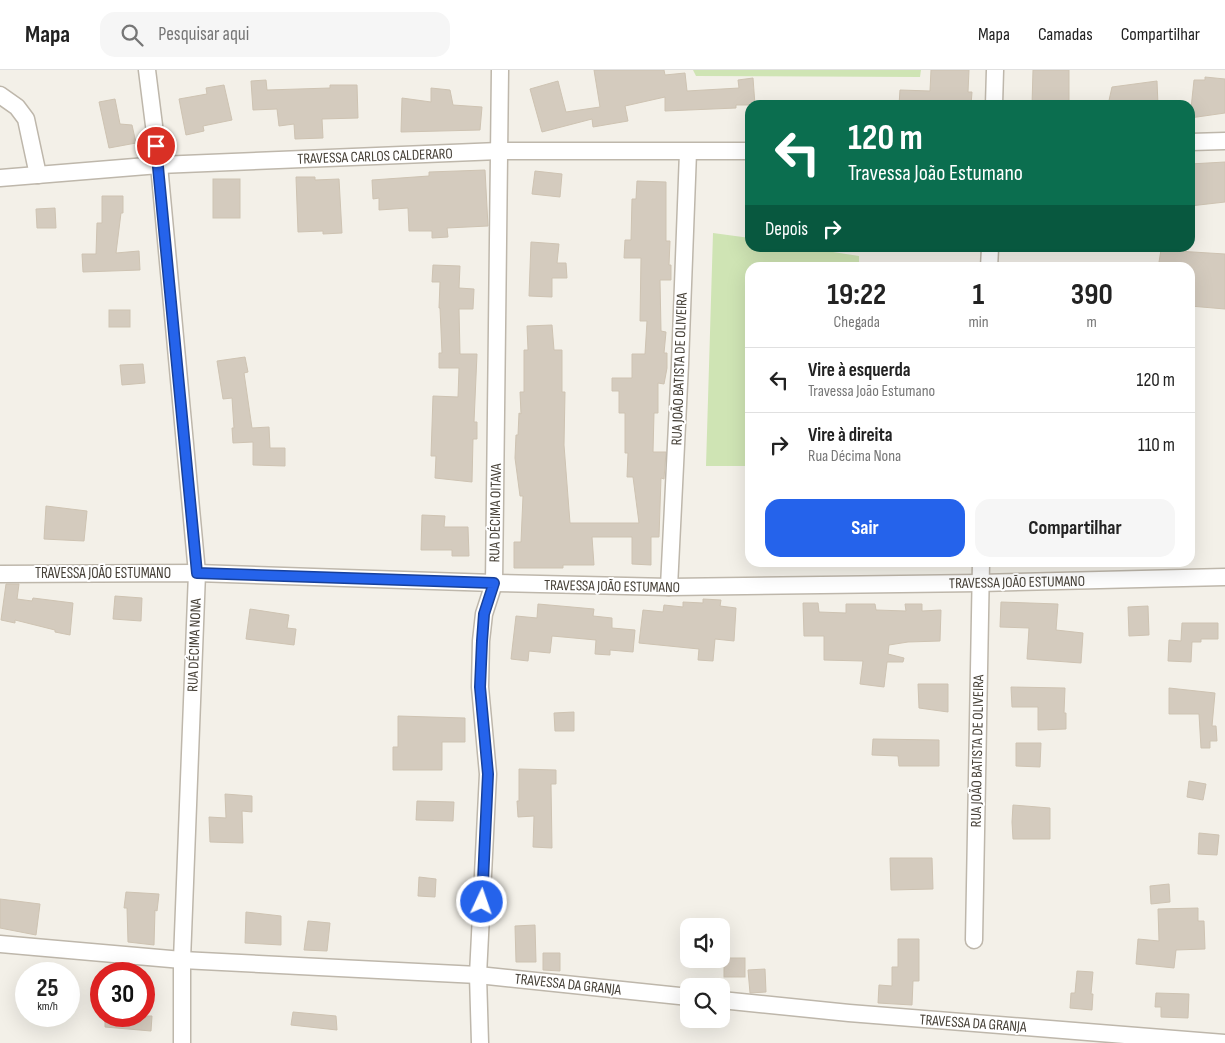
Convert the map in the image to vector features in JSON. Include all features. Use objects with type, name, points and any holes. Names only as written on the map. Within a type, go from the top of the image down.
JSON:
[{"type":"street","name":"RUA DÉCIMA NONA","points":[[147,70],[159,165],[197,573],[182,960],[182,1043]]},
{"type":"street","name":"RUA DÉCIMA OITAVA","points":[[480,1043],[478,975],[488,774],[480,687],[484,614],[494,583],[500,70]]},
{"type":"street","points":[[994,100],[995,70]]},
{"type":"street","points":[[0,95],[17,108],[26,119],[38,175]]},
{"type":"street","points":[[1195,142],[1225,141]]},
{"type":"street","name":"TRAVESSA CARLOS CALDERARO","points":[[0,178],[159,165],[499,151],[745,151]]},
{"type":"street","name":"RUA JOÃO BATISTA DE OLIVEIRA","points":[[670,587],[688,152]]},
{"type":"street","name":"RUA JOÃO BATISTA DE OLIVEIRA","points":[[974,940],[981,567]]},
{"type":"street","name":"TRAVESSA JOÃO ESTUMANO","points":[[0,574],[197,573],[670,587],[980,583],[1225,577]]},
{"type":"street","name":"TRAVESSA DA GRANJA","points":[[0,944],[182,960],[478,975],[680,996]]},
{"type":"street","name":"TRAVESSA DA GRANJA","points":[[730,1001],[849,1013],[1225,1042]]},
{"type":"green space","points":[[693,70],[921,70],[920,77],[696,76]]},
{"type":"green space","points":[[713,233],[745,237],[745,252],[833,252],[859,256],[859,262],[745,262],[745,466],[706,466]]},
{"type":"building","points":[[594,70],[664,70],[665,75],[685,73],[687,91],[739,88],[738,80],[753,78],[755,100],[745,100],[745,105],[736,105],[736,108],[665,111],[665,97],[625,106],[628,121],[593,127],[592,119],[542,132],[530,89],[558,81],[566,112],[600,107]]},
{"type":"building","points":[[931,70],[969,70],[968,92],[972,92],[971,100],[899,100],[900,90],[930,91]]},
{"type":"building","points":[[1033,70],[1069,70],[1069,100],[1032,100]]},
{"type":"building","points":[[1205,77],[1225,79],[1225,113],[1195,117],[1195,100],[1192,100],[1194,80],[1205,80]]},
{"type":"building","points":[[266,80],[267,90],[357,85],[358,118],[322,119],[323,138],[295,139],[294,124],[279,126],[277,109],[253,110],[251,81]]},
{"type":"building","points":[[1157,81],[1158,100],[1109,100],[1112,87]]},
{"type":"building","points":[[224,85],[232,120],[203,126],[204,131],[186,135],[179,99],[207,94],[206,88]]},
{"type":"building","points":[[431,88],[450,90],[453,105],[482,107],[480,130],[401,132],[402,98],[431,102]]},
{"type":"building","points":[[115,99],[120,124],[132,125],[136,143],[109,148],[99,102]]},
{"type":"building","points":[[1225,162],[1225,202],[1195,205],[1195,164]]},
{"type":"building","points":[[485,170],[488,226],[447,228],[448,237],[432,238],[432,231],[409,231],[408,208],[379,210],[379,198],[373,199],[372,180],[429,176],[429,172]]},
{"type":"building","points":[[535,171],[562,174],[560,197],[532,194]]},
{"type":"building","points":[[296,177],[315,177],[315,180],[339,179],[342,233],[323,234],[323,231],[298,232]]},
{"type":"building","points":[[213,179],[240,179],[240,218],[213,218]]},
{"type":"building","points":[[637,181],[666,182],[666,241],[670,241],[669,265],[671,265],[671,280],[660,280],[661,331],[666,332],[664,353],[667,353],[667,368],[664,384],[658,383],[658,413],[654,413],[653,452],[666,452],[664,479],[661,478],[659,537],[651,537],[651,565],[632,564],[632,537],[592,537],[594,565],[563,565],[563,568],[514,568],[514,542],[521,542],[523,496],[520,496],[515,458],[519,413],[521,414],[520,392],[524,392],[524,350],[528,350],[527,326],[552,325],[554,350],[562,350],[562,392],[565,392],[564,445],[570,523],[639,523],[633,477],[627,477],[628,453],[625,453],[625,413],[619,413],[619,391],[612,391],[612,378],[632,378],[632,354],[645,354],[647,321],[640,321],[641,258],[624,258],[625,240],[631,240],[632,199],[636,199]]},
{"type":"building","points":[[102,196],[123,196],[123,213],[121,213],[116,253],[139,251],[140,270],[83,272],[82,254],[96,254],[97,223],[102,223]]},
{"type":"building","points":[[55,208],[56,228],[37,228],[36,209]]},
{"type":"building","points":[[531,242],[559,244],[557,263],[566,263],[567,278],[552,278],[552,297],[529,296]]},
{"type":"building","points":[[1161,252],[1225,254],[1225,309],[1195,306],[1195,262],[1159,262]]},
{"type":"building","points":[[433,265],[460,266],[459,288],[474,289],[473,309],[459,309],[460,354],[477,354],[474,422],[477,422],[477,439],[473,439],[472,482],[435,478],[436,456],[431,456],[433,396],[458,397],[459,368],[439,368],[439,353],[442,353],[439,308],[440,282],[432,282]]},
{"type":"building","points":[[109,310],[130,310],[130,327],[109,327]]},
{"type":"building","points":[[245,357],[248,372],[244,373],[252,428],[269,427],[270,448],[285,448],[285,466],[253,465],[253,442],[233,443],[232,398],[223,399],[217,361]]},
{"type":"building","points":[[143,364],[145,383],[122,385],[120,365]]},
{"type":"building","points":[[46,506],[87,511],[84,541],[44,539]]},
{"type":"building","points":[[422,515],[445,516],[444,527],[468,527],[469,556],[452,556],[452,550],[421,550]]},
{"type":"building","points":[[6,584],[19,584],[17,599],[32,601],[33,598],[73,603],[70,635],[15,620],[15,623],[1,620]]},
{"type":"building","points":[[115,596],[142,598],[141,621],[113,619]]},
{"type":"building","points":[[703,599],[721,600],[720,606],[736,608],[734,641],[715,639],[713,661],[698,660],[699,649],[639,643],[643,610],[663,612],[664,605],[683,607],[683,602],[703,603]]},
{"type":"building","points":[[1001,602],[1058,604],[1056,630],[1083,633],[1081,663],[1027,659],[1029,628],[1000,627]]},
{"type":"building","points":[[803,603],[818,603],[819,612],[846,613],[846,604],[875,604],[876,610],[906,611],[905,604],[922,604],[922,611],[941,610],[940,641],[908,642],[889,645],[888,654],[904,658],[903,662],[887,662],[884,687],[860,684],[863,661],[824,660],[824,636],[804,636]]},
{"type":"building","points":[[538,604],[594,609],[593,616],[612,618],[612,628],[635,630],[633,652],[610,650],[610,655],[595,654],[596,640],[552,636],[550,653],[529,651],[528,661],[511,659],[516,616],[537,618]]},
{"type":"building","points":[[1148,606],[1149,635],[1129,636],[1128,607]]},
{"type":"building","points":[[250,609],[289,615],[287,628],[296,629],[294,645],[246,639]]},
{"type":"building","points":[[1182,623],[1218,623],[1218,639],[1201,639],[1201,642],[1192,642],[1191,662],[1168,661],[1169,640],[1181,641]]},
{"type":"building","points":[[918,684],[948,684],[948,712],[919,708]]},
{"type":"building","points":[[1011,687],[1065,688],[1064,713],[1066,713],[1066,729],[1038,730],[1038,707],[1012,707]]},
{"type":"building","points":[[1169,688],[1215,693],[1212,726],[1216,726],[1217,741],[1210,741],[1210,748],[1201,748],[1199,714],[1169,714]]},
{"type":"building","points":[[574,712],[574,731],[555,731],[554,713]]},
{"type":"building","points":[[398,716],[465,718],[465,742],[442,742],[442,770],[393,770],[393,747],[398,747]]},
{"type":"building","points":[[873,739],[939,740],[939,766],[899,766],[898,756],[872,755]]},
{"type":"building","points":[[1016,743],[1041,743],[1040,767],[1016,766]]},
{"type":"building","points":[[519,769],[556,770],[556,784],[551,784],[552,848],[533,847],[534,816],[518,817]]},
{"type":"building","points":[[1189,781],[1206,784],[1203,800],[1187,797]]},
{"type":"building","points":[[225,794],[252,796],[252,812],[242,811],[243,843],[210,842],[209,817],[226,818]]},
{"type":"building","points":[[417,801],[454,802],[453,821],[416,820]]},
{"type":"building","points":[[1013,805],[1050,808],[1050,839],[1013,839]]},
{"type":"building","points":[[1199,833],[1219,835],[1217,855],[1198,854]]},
{"type":"building","points":[[890,858],[932,858],[933,889],[891,890]]},
{"type":"building","points":[[419,877],[436,879],[435,897],[418,896]]},
{"type":"building","points":[[1169,884],[1170,902],[1151,904],[1150,886]]},
{"type":"building","points":[[126,892],[159,894],[157,911],[155,910],[154,945],[128,942],[127,908],[124,908]]},
{"type":"building","points":[[0,899],[40,904],[36,935],[0,928]]},
{"type":"building","points":[[1198,908],[1198,921],[1204,921],[1205,949],[1176,950],[1174,968],[1136,964],[1138,939],[1159,941],[1158,909]]},
{"type":"building","points":[[246,912],[281,916],[281,945],[245,943]]},
{"type":"building","points":[[308,921],[330,923],[327,951],[304,950]]},
{"type":"building","points":[[535,925],[536,962],[516,962],[515,926]]},
{"type":"building","points":[[898,939],[919,939],[919,981],[913,981],[912,1005],[878,1003],[879,985],[892,986],[892,967],[898,967]]},
{"type":"building","points":[[543,953],[560,953],[560,971],[543,970]]},
{"type":"building","points":[[730,958],[745,958],[745,977],[724,977],[724,968],[730,968]]},
{"type":"building","points":[[765,969],[766,992],[750,993],[748,970]]},
{"type":"building","points":[[1077,971],[1093,972],[1092,1010],[1070,1008],[1071,993],[1075,993]]},
{"type":"building","points":[[1156,993],[1189,994],[1188,1018],[1161,1017],[1161,1007],[1155,1007]]},
{"type":"building","points":[[293,1012],[336,1016],[337,1030],[291,1025]]},
{"type":"building","points":[[105,1027],[151,1027],[151,1031]]},
{"type":"route","points":[[156,146],[197,573],[494,583],[484,614],[480,687],[488,774],[482,902]]}]
